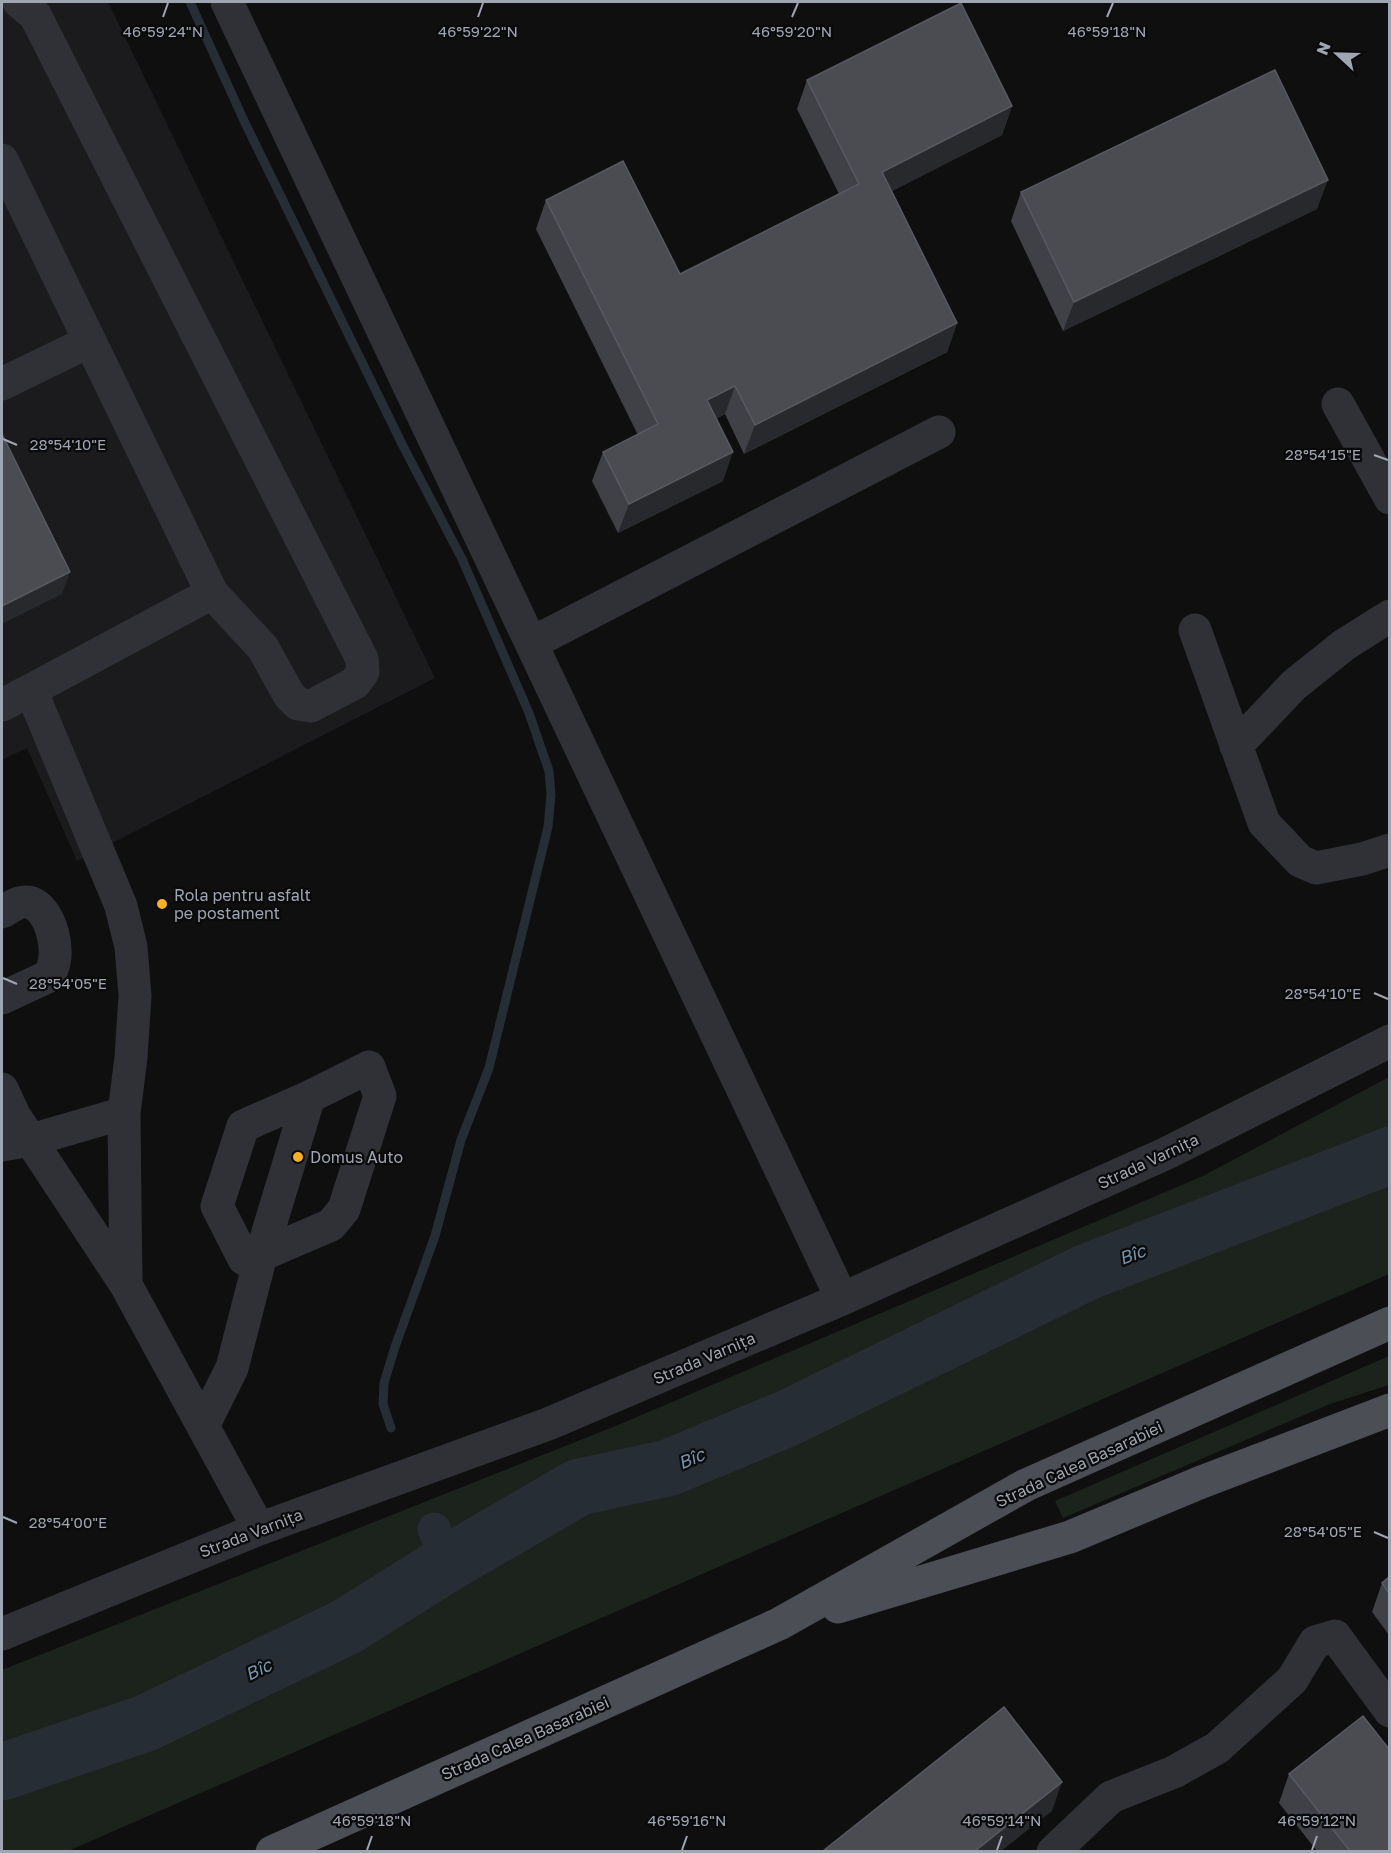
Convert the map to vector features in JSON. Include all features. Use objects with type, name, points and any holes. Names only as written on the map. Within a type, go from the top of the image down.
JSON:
[{"type":"main road","name":"Strada Calea Basarabiei","points":[[272,1851],[778,1624],[1026,1485],[1389,1323]]},
{"type":"main road","name":"Strada Calea Basarabiei","points":[[778,1624],[1070,1537],[1199,1482],[1389,1410]]},
{"type":"street","points":[[2,160],[212,593],[263,648],[289,695],[298,704],[311,705],[355,683],[363,672],[362,658],[46,36],[35,15],[19,2]]},
{"type":"street","points":[[227,2],[842,1299]]},
{"type":"street","points":[[2,384],[90,341]]},
{"type":"street","points":[[1338,404],[1389,498]]},
{"type":"street","points":[[532,643],[939,432]]},
{"type":"street","points":[[2,705],[212,593]]},
{"type":"street","points":[[1236,746],[1294,685],[1344,645],[1389,616]]},
{"type":"street","points":[[1195,630],[1264,823],[1300,861],[1316,867],[1362,859],[1389,850]]},
{"type":"street","points":[[31,690],[121,906],[131,947],[135,996],[131,1057],[123,1113],[126,1285]]},
{"type":"street","points":[[2,912],[26,902],[32,904],[42,911],[55,940],[56,949],[52,971],[47,977],[2,998]]},
{"type":"street","name":"Strada Varnița","points":[[2,1634],[259,1529],[548,1424],[842,1299],[1167,1153],[1389,1041]]},
{"type":"street","points":[[369,1067],[380,1096],[344,1209],[331,1225],[261,1255],[244,1259],[217,1206],[243,1126],[309,1097],[369,1067]]},
{"type":"street","points":[[2,1089],[14,1115],[16,1143],[126,1285],[259,1529]]},
{"type":"street","points":[[203,1426],[232,1368],[261,1255],[309,1097]]},
{"type":"street","points":[[16,1143],[123,1113]]},
{"type":"street","points":[[1053,1851],[1111,1797],[1174,1772],[1217,1748],[1292,1680],[1315,1642],[1335,1636],[1389,1711]]},
{"type":"shaded area","points":[[2,2],[108,2],[435,678],[77,861],[27,748],[2,760]]},
{"type":"shaded area","points":[[1389,1077],[1389,1274],[68,1851],[2,1851],[2,1670],[618,1425],[1203,1176]]},
{"type":"shaded area","points":[[1389,1356],[1389,1385],[1330,1404],[1063,1518],[1055,1501]]},
{"type":"building","points":[[961,3],[1012,106],[882,172],[957,323],[755,425],[735,386],[707,400],[733,452],[629,504],[603,452],[658,424],[546,200],[623,161],[680,274],[859,184],[807,80]]},
{"type":"building","points":[[1275,70],[1328,180],[1074,302],[1021,192]]},
{"type":"building","points":[[2,434],[70,572],[2,606]]},
{"type":"building","points":[[1389,1577],[1389,1593],[1382,1583]]},
{"type":"building","points":[[1004,1707],[1062,1782],[975,1851],[823,1851]]},
{"type":"building","points":[[1363,1716],[1389,1749],[1389,1851],[1350,1851],[1289,1774]]},
{"type":"waterway","points":[[190,2],[246,125],[403,446],[462,559],[529,713],[549,771],[551,795],[548,827],[489,1068],[461,1140],[435,1236],[384,1383],[383,1404],[391,1428]]},
{"type":"waterway","name":"Bîc","points":[[2,1772],[146,1723],[346,1627],[448,1563],[579,1487],[668,1468],[788,1418],[1087,1272],[1390,1155]]},
{"type":"waterway","points":[[434,1529],[448,1563]]},
{"type":"place","name":"Rola pentru asfalt pe postament","points":[[162,904]]},
{"type":"place","name":"Domus Auto","points":[[298,1157]]}]
